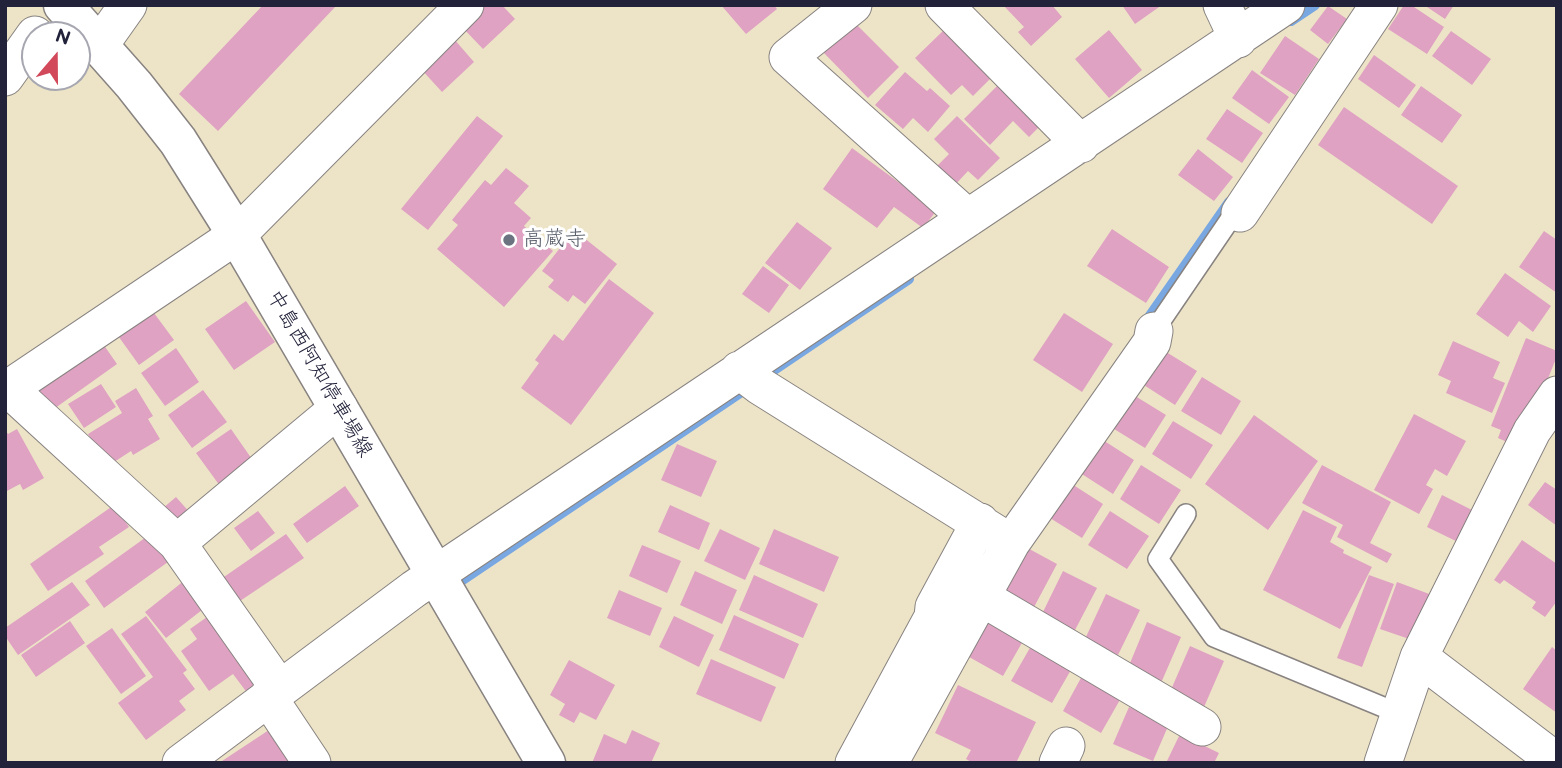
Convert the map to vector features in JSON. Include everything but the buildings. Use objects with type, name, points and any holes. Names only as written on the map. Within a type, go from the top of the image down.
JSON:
[{"type":"main road","name":"中島西阿知停車場線","points":[[63,5],[134,85],[178,141],[237,235],[546,763]]},
{"type":"street","points":[[45,21],[56,5]]},
{"type":"street","points":[[99,46],[128,5]]},
{"type":"street","points":[[312,763],[177,543],[7,390],[237,235],[466,5]]},
{"type":"street","points":[[853,5],[788,57],[968,218]]},
{"type":"street","points":[[944,5],[1080,144]]},
{"type":"street","points":[[1222,5],[1238,39]]},
{"type":"street","points":[[180,763],[275,702],[436,575],[749,378],[968,218],[1286,5]]},
{"type":"street","points":[[1240,213],[1379,5]]},
{"type":"street","points":[[5,78],[21,55]]},
{"type":"street","points":[[881,763],[933,617],[934,607],[1152,342],[1153,331]]},
{"type":"street","points":[[749,378],[997,533]]},
{"type":"street","points":[[1383,763],[1419,657],[1532,431],[1557,395]]},
{"type":"street","points":[[177,543],[339,408]]},
{"type":"street","points":[[881,763],[981,597],[997,533]]},
{"type":"street","points":[[981,597],[1202,726]]},
{"type":"street","points":[[1419,657],[1557,762]]},
{"type":"lane","points":[[1153,331],[1233,215],[1240,213]]},
{"type":"lane","points":[[1186,514],[1158,559],[1214,637],[1399,714]]},
{"type":"waterway","points":[[1291,21],[1315,5]]},
{"type":"waterway","points":[[1144,324],[1229,202]]},
{"type":"waterway","points":[[461,581],[909,279]]},
{"type":"place","name":"高蔵寺","points":[[509,240]]}]
